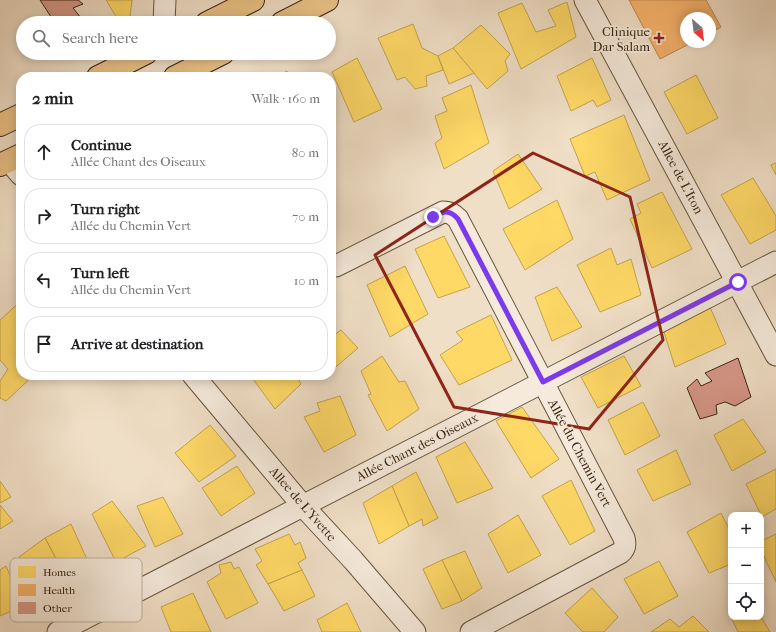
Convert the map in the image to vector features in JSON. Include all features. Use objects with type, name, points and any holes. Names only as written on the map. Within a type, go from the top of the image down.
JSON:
[{"type":"main road","points":[[221,16],[253,0]]},
{"type":"main road","points":[[296,16],[327,0]]},
{"type":"main road","points":[[108,72],[132,60]]},
{"type":"main road","points":[[185,72],[208,60]]},
{"type":"main road","points":[[0,126],[16,118]]},
{"type":"street","points":[[164,16],[165,0]]},
{"type":"street","name":"Allee de L'Iton","points":[[585,0],[776,355]]},
{"type":"street","name":"Allée du Chemin Vert","points":[[336,266],[443,212],[454,214],[458,219],[624,538],[624,550],[620,553],[471,632]]},
{"type":"street","name":"Allée Chant des Oiseaux","points":[[142,589],[776,262]]},
{"type":"street","name":"Allee de L'Yvette","points":[[197,380],[303,506],[353,560],[415,632]]},
{"type":"street","name":"Allée Chant des Oiseaux","points":[[58,632],[77,622]]},
{"type":"highlighted area","points":[[533,153],[630,197],[663,340],[589,429],[454,407],[375,255]]},
{"type":"building: Homes","points":[[106,0],[132,0],[130,16],[116,16]]},
{"type":"building: Homes","points":[[567,2],[576,37],[521,69],[498,13],[522,3],[536,32],[556,26],[548,10]]},
{"type":"building: Homes","points":[[413,24],[422,48],[438,56],[443,70],[426,76],[427,86],[415,89],[405,77],[397,80],[378,38]]},
{"type":"building: Homes","points":[[481,25],[510,54],[505,61],[508,71],[487,89],[453,48]]},
{"type":"building: Homes","points":[[453,48],[474,73],[449,84],[438,56]]},
{"type":"building: Homes","points":[[357,58],[382,109],[354,122],[336,81],[336,72],[332,72]]},
{"type":"building: Homes","points":[[592,58],[611,100],[597,107],[593,100],[571,111],[557,76]]},
{"type":"building: Homes","points":[[696,75],[718,118],[687,134],[664,92]]},
{"type":"building: Homes","points":[[471,85],[489,143],[444,169],[435,143],[442,138],[435,116],[447,111],[442,98]]},
{"type":"building: Homes","points":[[624,115],[650,180],[607,200],[595,172],[585,176],[570,139]]},
{"type":"building: Homes","points":[[518,154],[542,189],[509,209],[493,171]]},
{"type":"building: Homes","points":[[776,163],[776,175],[771,165]]},
{"type":"building: Homes","points":[[753,178],[776,216],[776,230],[750,244],[721,195]]},
{"type":"building: Homes","points":[[662,192],[692,249],[652,268],[630,219],[641,213],[637,204]]},
{"type":"building: Homes","points":[[557,200],[573,239],[525,270],[503,229]]},
{"type":"building: Homes","points":[[444,236],[470,287],[438,298],[415,249]]},
{"type":"building: Homes","points":[[611,248],[617,265],[631,259],[641,295],[600,312],[577,265]]},
{"type":"building: Homes","points":[[405,266],[428,314],[390,337],[367,285]]},
{"type":"building: Homes","points":[[557,287],[582,327],[552,341],[535,297]]},
{"type":"building: Homes","points":[[16,306],[16,380],[29,380],[6,401],[0,398],[0,381],[8,369],[0,360],[0,320]]},
{"type":"building: Homes","points":[[710,307],[726,344],[675,367],[664,332]]},
{"type":"building: Homes","points":[[491,315],[512,360],[459,385],[440,355],[463,340],[456,332]]},
{"type":"building: Homes","points":[[341,330],[358,348],[336,367],[336,334]]},
{"type":"building: Homes","points":[[382,356],[399,382],[405,381],[419,409],[387,431],[368,395],[371,394],[361,371]]},
{"type":"building: Homes","points":[[624,356],[641,386],[598,408],[581,377]]},
{"type":"building: Homes","points":[[254,380],[299,380],[301,384],[275,409]]},
{"type":"building: Homes","points":[[340,396],[356,435],[324,452],[304,417],[320,411],[317,403]]},
{"type":"building: Homes","points":[[643,402],[660,436],[625,455],[608,420]]},
{"type":"building: Homes","points":[[522,407],[559,459],[531,478],[496,421]]},
{"type":"building: Homes","points":[[743,419],[766,452],[732,471],[714,435]]},
{"type":"building: Homes","points":[[210,425],[236,456],[199,482],[175,453]]},
{"type":"building: Homes","points":[[465,442],[493,488],[457,503],[436,457]]},
{"type":"building: Homes","points":[[676,450],[691,484],[653,501],[637,470]]},
{"type":"building: Homes","points":[[237,466],[255,493],[221,516],[202,488]]},
{"type":"building: Homes","points":[[776,469],[776,509],[764,516],[764,512],[760,512],[746,484]]},
{"type":"building: Homes","points":[[416,472],[438,518],[423,526],[422,519],[409,526],[392,486]]},
{"type":"building: Homes","points":[[571,480],[595,531],[570,545],[542,496]]},
{"type":"building: Homes","points":[[0,481],[11,497],[0,503]]},
{"type":"building: Homes","points":[[392,486],[409,526],[379,544],[363,503]]},
{"type":"building: Homes","points":[[163,497],[183,534],[155,547],[137,506]]},
{"type":"building: Homes","points":[[112,501],[146,546],[124,558],[114,558],[92,514]]},
{"type":"building: Homes","points":[[0,505],[13,521],[0,529]]},
{"type":"building: Homes","points":[[721,513],[728,527],[728,565],[709,573],[687,532]]},
{"type":"building: Homes","points":[[518,515],[541,555],[508,573],[488,534]]},
{"type":"building: Homes","points":[[71,524],[86,558],[56,558],[45,538]]},
{"type":"building: Homes","points":[[289,534],[295,545],[300,542],[306,558],[298,563],[302,570],[268,584],[256,565],[262,561],[255,549]]},
{"type":"building: Homes","points":[[776,534],[776,582],[764,556],[764,540]]},
{"type":"building: Homes","points":[[45,538],[56,558],[19,558]]},
{"type":"building: Homes","points":[[465,551],[482,588],[462,601],[442,560]]},
{"type":"building: Homes","points":[[442,560],[462,601],[442,609],[423,569]]},
{"type":"building: Homes","points":[[659,561],[678,596],[644,614],[624,579]]},
{"type":"building: Homes","points":[[231,562],[234,569],[239,567],[258,603],[226,619],[207,582],[221,573],[219,565]]},
{"type":"building: Homes","points":[[6,566],[10,575],[10,612],[0,616],[0,570]]},
{"type":"building: Homes","points":[[302,570],[315,596],[284,611],[268,584]]},
{"type":"building: Homes","points":[[592,588],[618,617],[604,632],[583,632],[565,613]]},
{"type":"building: Homes","points":[[193,593],[211,632],[171,632],[161,607]]},
{"type":"building: Homes","points":[[347,603],[361,632],[322,632],[317,620]]},
{"type":"building: Homes","points":[[693,616],[709,632],[651,632],[670,619],[679,627]]},
{"type":"building: Homes","points":[[732,620],[763,620],[770,632],[738,632]]},
{"type":"building: Health","points":[[629,0],[706,0],[713,12],[680,12],[680,48],[681,48],[660,59]]},
{"type":"building: Health","points":[[716,18],[721,27],[716,30]]},
{"type":"building: Other","points":[[40,0],[78,0],[83,4],[73,8],[79,16],[50,16]]},
{"type":"building: Other","points":[[738,358],[751,397],[735,406],[725,402],[716,405],[717,414],[700,419],[687,388],[697,379],[701,386],[712,381],[705,373]]},
{"type":"place","name":"Clinique Dar Salam","points":[[659,38]]},
{"type":"route","points":[[433,217],[443,212],[449,212],[454,214],[458,219],[543,382],[738,282]]}]
